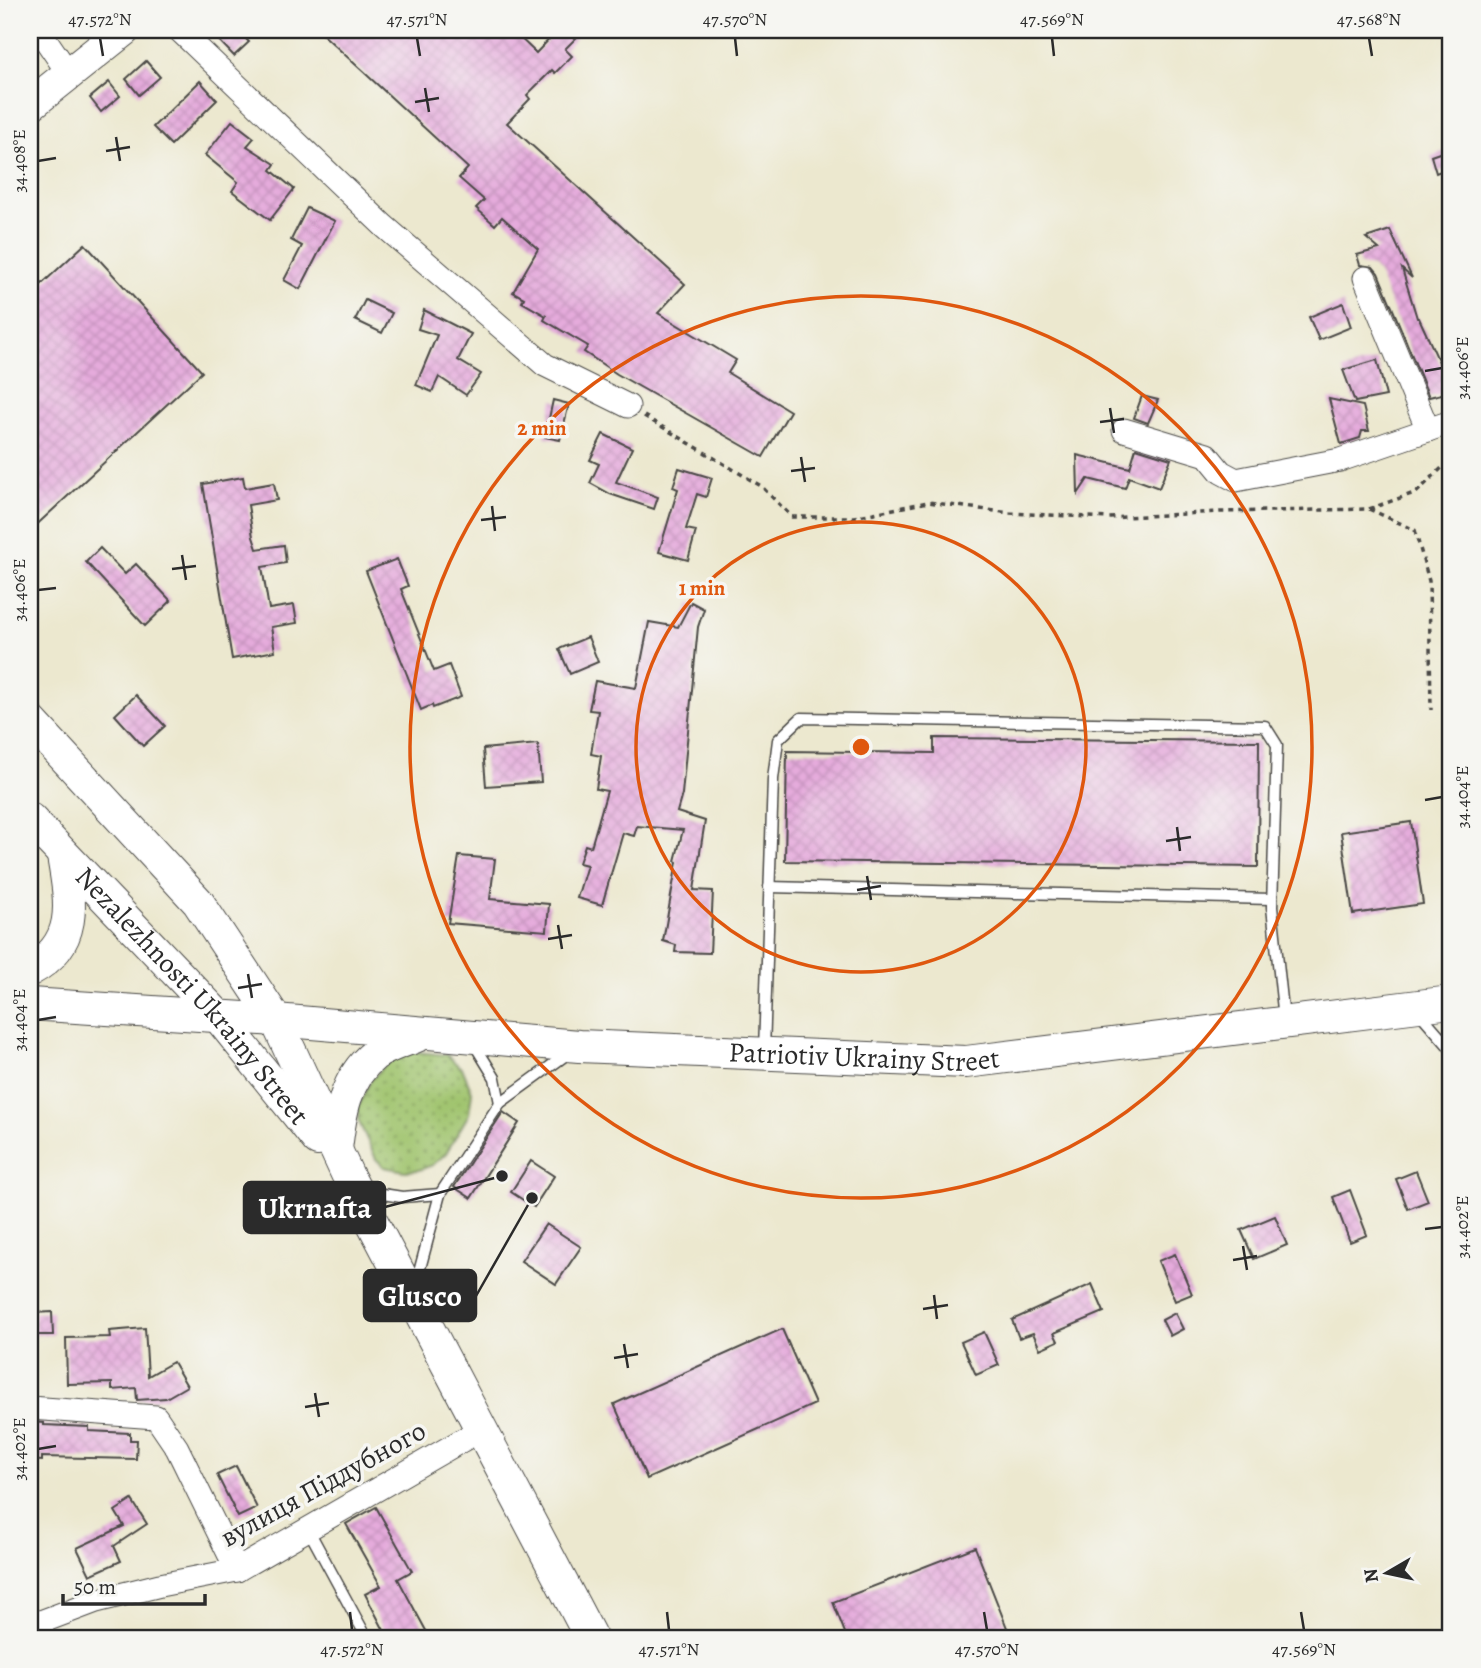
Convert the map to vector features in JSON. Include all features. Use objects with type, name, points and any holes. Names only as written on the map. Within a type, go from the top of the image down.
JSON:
[{"type":"main road","points":[[30,105],[124,30]]},
{"type":"main road","name":"Nezalezhnosti Ukrainy Street","points":[[30,720],[198,902],[276,1020],[346,1172],[591,1638]]},
{"type":"main road","name":"Nezalezhnosti Ukrainy Street","points":[[30,818],[63,856],[218,1016],[346,1172]]},
{"type":"main road","points":[[30,970],[42,964],[62,940],[71,904],[63,856]]},
{"type":"main road","name":"Patriotiv Ukrainy Street","points":[[276,1020],[579,1046],[967,1062],[1451,1002]]},
{"type":"main road","points":[[30,1004],[276,1020]]},
{"type":"main road","points":[[346,1172],[341,1110],[356,1073],[376,1054],[426,1033]]},
{"type":"street","points":[[39,30],[69,74]]},
{"type":"street","points":[[179,30],[384,226],[545,365],[628,406]]},
{"type":"street","points":[[1365,278],[1428,430]]},
{"type":"street","points":[[1124,430],[1207,455],[1221,472],[1236,481],[1340,460],[1451,422]]},
{"type":"street","points":[[30,1408],[156,1417],[177,1448],[237,1570]]},
{"type":"street","name":"вулиця Піддубного","points":[[30,1626],[96,1601],[237,1570],[480,1430]]},
{"type":"lane","points":[[764,1054],[773,779],[778,740],[801,718],[1265,726],[1277,745],[1272,898],[1284,1023]]},
{"type":"lane","points":[[769,887],[1272,898]]},
{"type":"lane","points":[[1415,1007],[1451,1049]]},
{"type":"lane","points":[[470,1037],[495,1078],[500,1103]]},
{"type":"lane","points":[[412,1300],[440,1194],[500,1103],[579,1046]]},
{"type":"lane","points":[[346,1172],[402,1197],[440,1194]]},
{"type":"lane","points":[[309,1529],[367,1638]]},
{"type":"path","points":[[628,406],[761,486],[792,517],[854,517],[928,502],[1010,513],[1108,518],[1220,512],[1369,509],[1417,492],[1451,459]]},
{"type":"path","points":[[1369,509],[1415,530],[1429,581],[1430,710]]},
{"type":"green space","points":[[406,1051],[447,1055],[463,1070],[472,1092],[469,1114],[446,1153],[433,1165],[405,1171],[384,1167],[376,1159],[358,1120],[358,1107],[371,1080],[385,1065]]},
{"type":"building","points":[[209,30],[237,30],[249,42],[234,56]]},
{"type":"building","points":[[318,30],[512,30],[536,53],[558,30],[584,30],[565,49],[572,56],[555,73],[552,70],[527,95],[530,99],[507,123],[685,284],[658,313],[736,360],[728,373],[790,411],[763,457],[617,374],[584,352],[588,346],[544,320],[546,316],[522,302],[524,298],[513,292],[538,249],[502,217],[495,225],[476,208],[484,200],[459,178],[468,168]]},
{"type":"building","points":[[146,61],[160,77],[139,95],[126,79]]},
{"type":"building","points":[[200,81],[217,100],[171,145],[153,127]]},
{"type":"building","points":[[109,82],[120,96],[101,112],[90,98]]},
{"type":"building","points":[[232,121],[254,138],[247,146],[275,164],[271,170],[294,189],[270,220],[232,191],[238,182],[205,155]]},
{"type":"building","points":[[1451,149],[1451,167],[1436,173],[1431,156]]},
{"type":"building","points":[[307,208],[335,221],[300,289],[284,280],[302,246],[291,240]]},
{"type":"building","points":[[1390,230],[1412,278],[1402,269],[1417,318],[1442,364],[1450,392],[1429,397],[1378,273],[1373,267],[1360,265],[1357,255],[1379,249],[1366,238]]},
{"type":"building","points":[[85,244],[202,372],[30,531],[30,295]]},
{"type":"building","points":[[365,300],[392,313],[382,333],[355,320]]},
{"type":"building","points":[[1343,303],[1351,327],[1319,340],[1309,317]]},
{"type":"building","points":[[424,310],[471,334],[458,360],[481,374],[466,395],[439,377],[432,392],[416,385],[437,335],[418,329]]},
{"type":"building","points":[[1377,360],[1386,396],[1355,402],[1343,370]]},
{"type":"building","points":[[1142,396],[1158,400],[1148,423],[1134,418]]},
{"type":"building","points":[[1329,399],[1363,406],[1369,431],[1362,431],[1360,438],[1341,444]]},
{"type":"building","points":[[553,400],[569,404],[560,440],[545,437]]},
{"type":"building","points":[[603,434],[632,448],[616,482],[658,497],[654,509],[610,494],[590,483],[599,464],[590,460]]},
{"type":"building","points":[[1136,448],[1171,459],[1159,488],[1129,477],[1125,488],[1088,479],[1078,494],[1077,455],[1130,468]]},
{"type":"building","points":[[679,468],[712,478],[706,497],[697,494],[686,529],[696,531],[688,560],[659,552],[678,489],[673,487]]},
{"type":"building","points":[[243,477],[245,488],[274,483],[277,500],[248,505],[253,537],[257,549],[284,545],[286,563],[262,567],[269,609],[294,605],[297,623],[271,627],[275,651],[232,659],[203,484]]},
{"type":"building","points":[[100,548],[125,574],[136,564],[171,601],[145,626],[86,562]]},
{"type":"building","points":[[397,559],[408,586],[401,589],[434,671],[449,665],[461,697],[433,708],[432,705],[421,710],[366,571]]},
{"type":"building","points":[[691,602],[704,609],[698,627],[682,794],[677,812],[705,821],[694,890],[713,891],[710,953],[675,952],[676,945],[663,941],[677,862],[675,861],[683,830],[637,826],[634,836],[623,833],[602,905],[577,898],[587,865],[579,863],[585,845],[591,847],[607,791],[596,789],[601,756],[591,754],[598,711],[589,710],[595,681],[636,688],[649,622],[678,627]]},
{"type":"building","points":[[588,637],[598,662],[570,674],[559,649]]},
{"type":"building","points":[[136,695],[165,726],[143,746],[115,715]]},
{"type":"building","points":[[934,738],[1259,741],[1258,867],[785,861],[787,751],[934,753]]},
{"type":"building","points":[[538,744],[541,782],[486,786],[483,749]]},
{"type":"building","points":[[1411,822],[1423,904],[1353,914],[1341,832]]},
{"type":"building","points":[[459,856],[495,859],[490,899],[549,904],[547,931],[448,923]]},
{"type":"building","points":[[503,1112],[519,1123],[471,1198],[454,1187]]},
{"type":"building","points":[[531,1161],[554,1176],[534,1207],[511,1192]]},
{"type":"building","points":[[1416,1171],[1428,1201],[1408,1209],[1396,1179]]},
{"type":"building","points":[[1350,1190],[1367,1235],[1350,1242],[1333,1197]]},
{"type":"building","points":[[1275,1216],[1287,1245],[1254,1259],[1241,1230]]},
{"type":"building","points":[[546,1224],[581,1247],[556,1284],[521,1261]]},
{"type":"building","points":[[1175,1254],[1192,1294],[1175,1301],[1158,1261]]},
{"type":"building","points":[[1092,1284],[1104,1312],[1054,1333],[1058,1341],[1040,1349],[1033,1333],[1019,1338],[1012,1320]]},
{"type":"building","points":[[52,1312],[53,1335],[35,1335],[34,1313]]},
{"type":"building","points":[[1175,1313],[1183,1329],[1170,1336],[1162,1320]]},
{"type":"building","points":[[145,1328],[148,1376],[173,1362],[187,1386],[166,1398],[137,1400],[136,1388],[112,1390],[112,1383],[67,1384],[66,1338],[110,1337],[109,1331]]},
{"type":"building","points":[[782,1329],[815,1404],[647,1479],[614,1404]]},
{"type":"building","points":[[984,1332],[999,1365],[976,1375],[961,1342]]},
{"type":"building","points":[[30,1422],[89,1427],[89,1431],[130,1433],[130,1440],[137,1440],[136,1459],[42,1457],[42,1461],[30,1460]]},
{"type":"building","points":[[236,1466],[257,1508],[238,1517],[217,1475]]},
{"type":"building","points":[[132,1500],[147,1524],[114,1546],[121,1561],[90,1575],[77,1548],[124,1526],[115,1511]]},
{"type":"building","points":[[376,1507],[412,1571],[398,1579],[430,1638],[388,1638],[365,1594],[381,1586],[346,1524]]},
{"type":"building","points":[[975,1547],[1011,1638],[847,1638],[833,1602]]},
{"type":"place","name":"Ukrnafta","points":[[502,1176]]},
{"type":"place","name":"Glusco","points":[[532,1198]]}]
